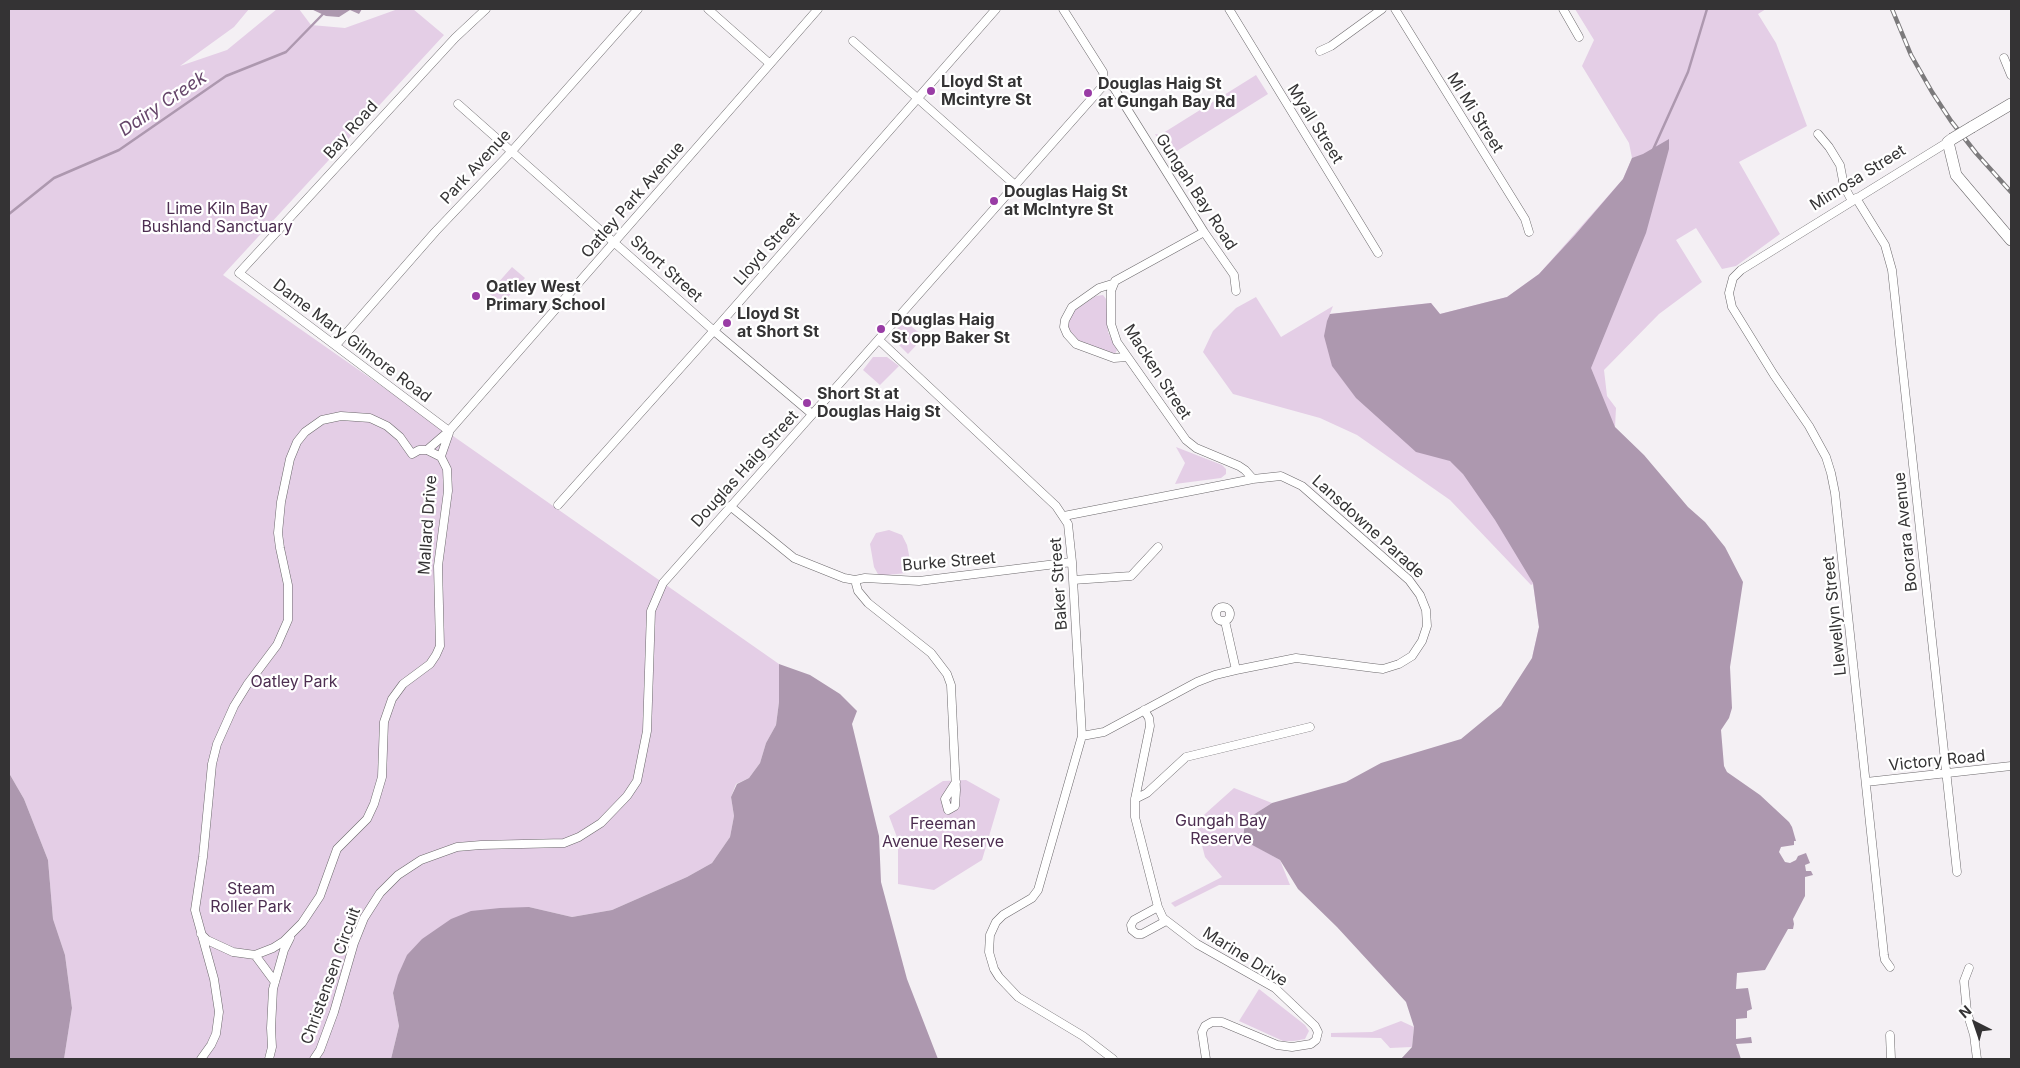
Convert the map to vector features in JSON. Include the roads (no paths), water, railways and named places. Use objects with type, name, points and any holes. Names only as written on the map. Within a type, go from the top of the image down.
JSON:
[{"type":"street","name":"Bay Road","points":[[239,273],[454,38],[486,9]]},
{"type":"street","name":"Park Avenue","points":[[336,345],[435,232],[512,151],[638,9]]},
{"type":"street","points":[[708,9],[769,63]]},
{"type":"street","name":"Oatley Park Avenue","points":[[449,431],[818,9]]},
{"type":"street","name":"Lloyd Street","points":[[558,505],[714,331],[996,9]]},
{"type":"street","name":"Gungah Bay Road","points":[[1063,9],[1103,72],[1104,80],[1114,88],[1204,232],[1234,275],[1236,291]]},
{"type":"street","name":"Myall Street","points":[[1228,9],[1378,253]]},
{"type":"street","points":[[1320,51],[1331,46],[1382,9]]},
{"type":"street","name":"Mi Mi Street","points":[[1395,9],[1525,219],[1529,232]]},
{"type":"street","points":[[1563,9],[1579,37]]},
{"type":"street","points":[[853,41],[1015,185]]},
{"type":"street","points":[[2004,58],[2011,75]]},
{"type":"street","name":"Douglas Haig Street","points":[[663,583],[1102,87],[1104,80]]},
{"type":"street","name":"Short Street","points":[[458,104],[714,331],[812,414]]},
{"type":"street","name":"Mimosa Street","points":[[1730,288],[1734,278],[1741,270],[2011,104]]},
{"type":"street","name":"Boorara Avenue","points":[[1818,134],[1825,141],[1840,165],[1844,186],[1885,245],[1892,270],[1958,872]]},
{"type":"street","points":[[1950,141],[1953,169],[1958,180],[2011,240]]},
{"type":"street","points":[[1127,357],[1114,358],[1076,344],[1067,334],[1064,327],[1068,313],[1077,303],[1099,288],[1112,284],[1118,278],[1204,232]]},
{"type":"street","name":"Dame Mary Gilmore Road","points":[[239,273],[449,431]]},
{"type":"street","name":"Macken Street","points":[[1112,284],[1110,324],[1117,342],[1186,440],[1196,448],[1239,466],[1253,479]]},
{"type":"street","name":"Llewellyn Street","points":[[1730,288],[1729,298],[1732,307],[1809,426],[1826,457],[1831,472],[1835,493],[1884,955],[1890,967]]},
{"type":"street","name":"Baker Street","points":[[879,340],[1056,506],[1064,516],[1069,529],[1082,736],[1038,890],[1032,898],[1003,915],[992,928],[989,952],[994,968],[1005,985],[1022,1001],[1083,1036],[1113,1059]]},
{"type":"street","name":"Mallard Drive","points":[[202,934],[195,910],[206,831],[211,773],[219,739],[242,694],[277,645],[288,620],[288,584],[280,548],[279,521],[290,459],[297,442],[305,432],[322,420],[341,416],[361,416],[387,426],[400,437],[412,454],[419,450],[427,450],[441,456]]},
{"type":"street","points":[[427,450],[449,431]]},
{"type":"street","name":"Mallard Drive","points":[[292,934],[310,913],[320,896],[337,849],[366,819],[374,804],[382,777],[384,722],[392,699],[403,684],[430,664],[440,646],[438,566],[448,477],[441,456],[449,431]]},
{"type":"street","name":"Lansdowne Parade","points":[[1064,516],[1253,479],[1281,476],[1302,486],[1415,586],[1424,602],[1427,626],[1417,650],[1405,660],[1390,667],[1374,668],[1296,658],[1236,670],[1202,680],[1104,732],[1082,736]]},
{"type":"street","name":"Burke Street","points":[[730,506],[794,558],[844,578],[855,580],[865,578],[919,581],[1072,562]]},
{"type":"street","points":[[1073,580],[1131,576],[1158,547]]},
{"type":"street","points":[[855,580],[858,591],[868,603],[931,653],[947,674],[951,685],[956,782]]},
{"type":"street","name":"Christensen Circuit","points":[[314,1059],[320,1050],[330,1022],[364,918],[380,893],[398,875],[429,856],[457,847],[481,844],[564,843],[579,837],[601,823],[632,789],[639,775],[647,731],[651,611],[663,583]]},
{"type":"street","points":[[1225,621],[1236,670]]},
{"type":"street","name":"Marine Drive","points":[[1144,710],[1149,718],[1150,726],[1135,799],[1135,817],[1158,907],[1166,921],[1197,944],[1275,988],[1311,1022],[1318,1032],[1316,1040],[1311,1044],[1292,1047],[1277,1045],[1222,1022],[1212,1022],[1205,1026],[1202,1032],[1206,1059]]},
{"type":"street","points":[[1135,799],[1147,793],[1186,757],[1310,727]]},
{"type":"street","name":"Victory Road","points":[[1866,782],[2011,766]]},
{"type":"street","points":[[1158,907],[1134,920],[1131,925],[1132,930],[1135,933],[1142,934],[1166,921]]},
{"type":"street","points":[[202,934],[208,940],[232,952],[255,955],[273,948],[292,934]]},
{"type":"street","points":[[200,1059],[211,1045],[216,1034],[219,1012],[214,979],[202,934]]},
{"type":"street","points":[[269,1059],[272,1047],[271,1028],[275,982],[284,950],[292,934]]},
{"type":"street","points":[[255,955],[275,982]]},
{"type":"street","points":[[1969,968],[1964,982],[1966,1004],[1974,1035],[1977,1059]]},
{"type":"street","points":[[1890,1034],[1891,1059]]},
{"type":"waterway","name":"Dairy Creek","points":[[9,214],[54,178],[119,150],[226,76],[286,52],[326,9]]},
{"type":"waterway","points":[[1652,152],[1688,72],[1707,9]]},
{"type":"railway","points":[[1892,9],[1911,55],[1932,92],[1951,121],[1976,153],[2011,192]]},
{"type":"place","name":"Lloyd St at Mcintyre St","points":[[931,91]]},
{"type":"place","name":"Douglas Haig St at Gungah Bay Rd","points":[[1088,93]]},
{"type":"place","name":"Douglas Haig St at McIntyre St","points":[[994,201]]},
{"type":"place","name":"Oatley West Primary School","points":[[476,296]]},
{"type":"place","name":"Lloyd St at Short St","points":[[727,323]]},
{"type":"place","name":"Douglas Haig St opp Baker St","points":[[881,329]]},
{"type":"place","name":"Short St at Douglas Haig St","points":[[807,403]]},
{"type":"park label","name":"Lime Kiln Bay Bushland Sanctuary","points":[[217,218]]},
{"type":"park label","name":"Oatley Park","points":[[294,682]]},
{"type":"park label","name":"Gungah Bay Reserve","points":[[1221,830]]},
{"type":"park label","name":"Freeman Avenue Reserve","points":[[943,833]]},
{"type":"park label","name":"Steam Roller Park","points":[[251,898]]}]
